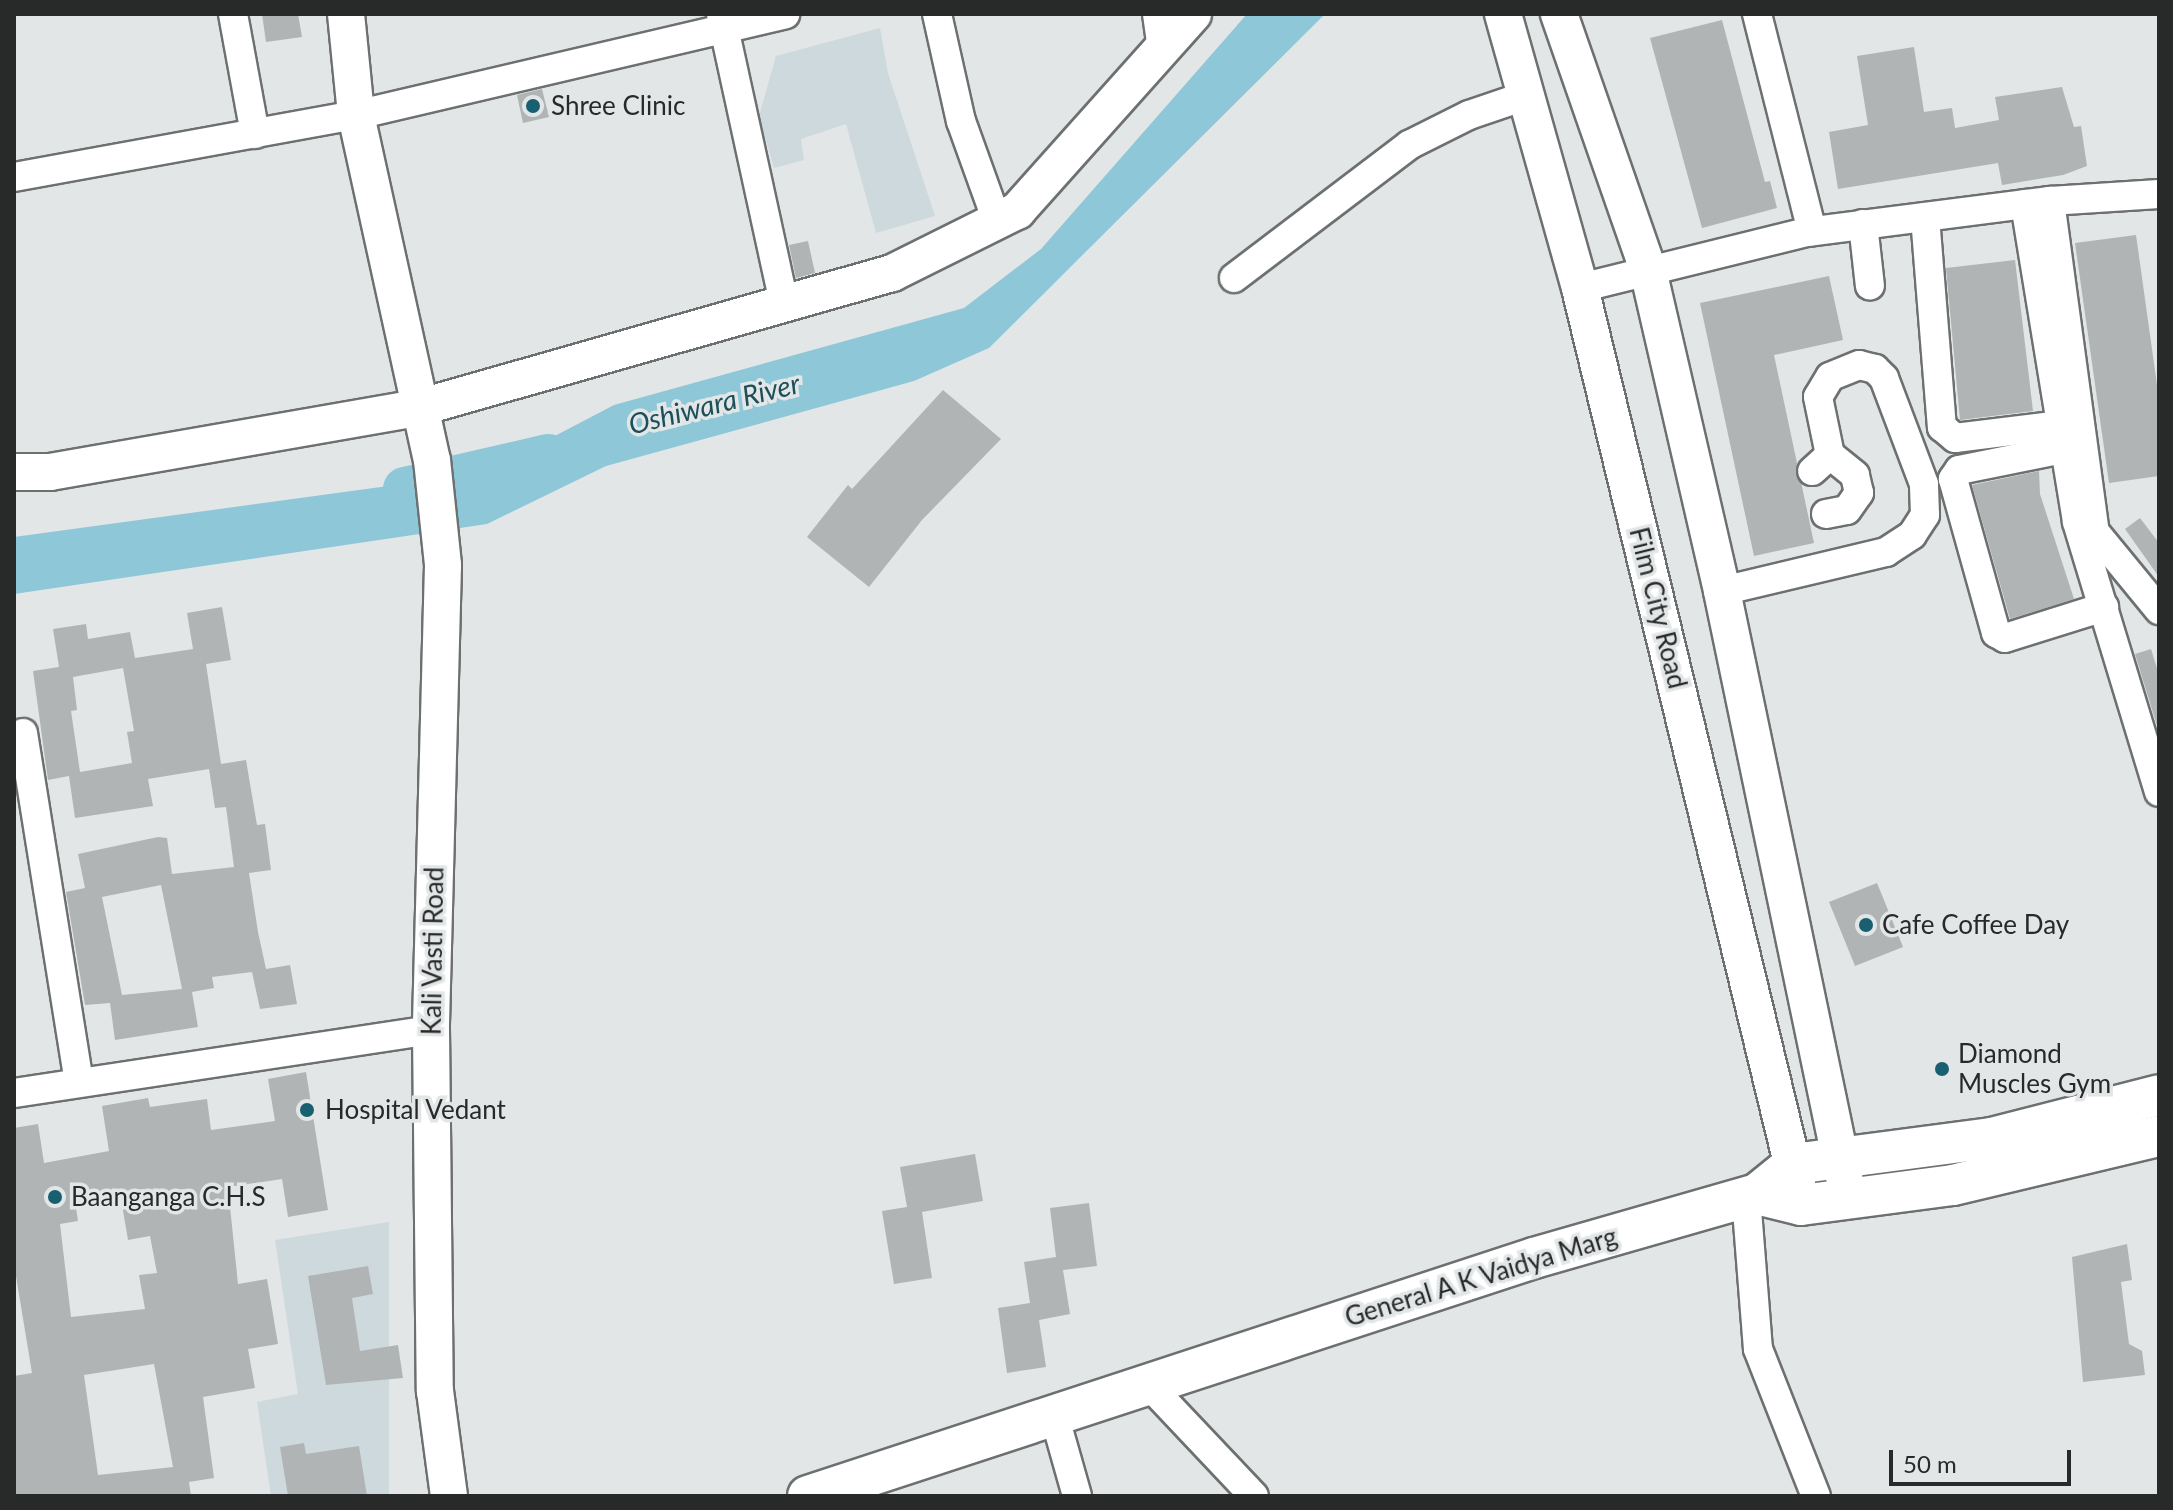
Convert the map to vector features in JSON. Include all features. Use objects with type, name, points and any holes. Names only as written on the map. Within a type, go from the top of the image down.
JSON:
[{"type":"main road","name":"General A K Vaidya Marg","points":[[808,1496],[1055,1418],[1148,1384],[1534,1258],[1752,1196],[1794,1164],[1842,1155],[1992,1138],[2159,1095]]},
{"type":"main road","points":[[1752,1196],[1801,1205],[1953,1185],[2159,1136]]},
{"type":"street","points":[[233,14],[255,134]]},
{"type":"street","name":"Kali Vasti Road","points":[[346,14],[356,115],[418,408],[432,460],[443,565],[431,1030],[435,1391],[449,1496]]},
{"type":"street","points":[[14,177],[356,115],[723,21],[785,14]]},
{"type":"street","points":[[937,14],[961,121],[997,221]]},
{"type":"street","points":[[1157,14],[1162,49]]},
{"type":"street","points":[[14,472],[50,472],[418,408],[892,273],[1017,211],[1193,14]]},
{"type":"street","name":"Film City Road","points":[[1503,14],[1580,288],[1794,1164],[1801,1205]]},
{"type":"street","points":[[1757,14],[1812,231]]},
{"type":"street","points":[[1563,15],[1648,270],[1722,591],[1842,1155],[1848,1199]]},
{"type":"street","points":[[723,21],[784,302]]},
{"type":"street","points":[[1234,278],[1409,145],[1469,115],[1525,96]]},
{"type":"street","points":[[1580,288],[1812,231],[2038,202],[2158,200]]},
{"type":"street","points":[[2038,202],[2061,437],[2077,522],[2104,607],[2151,731],[2159,792]]},
{"type":"street","points":[[2038,202],[2095,532],[2159,610]]},
{"type":"street","points":[[1925,217],[1942,427],[1955,438],[2061,437]]},
{"type":"street","points":[[1858,225],[1865,287]]},
{"type":"street","points":[[1722,591],[1886,552],[1912,535],[1925,515],[1924,484],[1884,378],[1875,369],[1859,365],[1830,377],[1818,397],[1821,463],[1855,475],[1859,493],[1847,510],[1826,514]]},
{"type":"street","points":[[2061,437],[1959,470],[1953,479],[1996,633],[2005,638],[2104,607]]},
{"type":"street","points":[[23,733],[79,1082]]},
{"type":"street","points":[[14,1093],[431,1030]]},
{"type":"street","points":[[1752,1196],[1758,1349],[1816,1496]]},
{"type":"street","points":[[1148,1384],[1254,1496]]},
{"type":"street","points":[[1055,1418],[1077,1496]]},
{"type":"shaded area","points":[[880,28],[888,73],[935,216],[876,233],[846,124],[801,139],[804,160],[774,168],[759,116],[776,56]]},
{"type":"shaded area","points":[[389,1222],[389,1496],[271,1496],[257,1402],[298,1394],[275,1240]]},
{"type":"water","points":[[1247,14],[1325,14],[989,348],[914,381],[606,466],[487,524],[14,594],[14,537],[484,473],[614,405],[964,308],[1041,249]]},
{"type":"building","points":[[262,14],[298,14],[302,37],[266,42]]},
{"type":"building","points":[[1722,20],[1765,182],[1770,181],[1777,208],[1702,228],[1650,38]]},
{"type":"building","points":[[1914,47],[1924,112],[1952,108],[1955,128],[1999,120],[1995,97],[2062,87],[2074,127],[2081,126],[2087,166],[2063,175],[2002,185],[1998,163],[1838,189],[1829,132],[1868,125],[1857,56]]},
{"type":"building","points":[[542,89],[549,117],[523,123],[517,95]]},
{"type":"building","points":[[2136,235],[2159,399],[2159,476],[2109,483],[2075,243]]},
{"type":"building","points":[[808,241],[815,273],[796,278],[789,245]]},
{"type":"building","points":[[2015,260],[2033,411],[1960,420],[1946,268]]},
{"type":"building","points":[[1829,276],[1843,340],[1774,355],[1814,543],[1754,556],[1700,303]]},
{"type":"building","points":[[943,390],[1001,439],[922,520],[869,587],[807,537],[848,485],[852,489]]},
{"type":"building","points":[[2039,471],[2040,494],[2074,599],[2010,619],[1972,485]]},
{"type":"building","points":[[2140,518],[2159,543],[2159,577],[2125,529]]},
{"type":"building","points":[[222,607],[231,660],[206,664],[221,764],[246,760],[257,825],[265,824],[271,870],[249,873],[258,932],[266,969],[290,965],[297,1004],[260,1009],[252,972],[212,977],[214,988],[192,992],[198,1027],[115,1040],[110,1003],[85,1005],[66,892],[85,888],[78,854],[158,837],[167,838],[172,874],[234,867],[226,807],[215,808],[209,769],[148,779],[153,806],[75,818],[69,776],[48,780],[33,671],[59,667],[53,629],[86,624],[88,639],[130,632],[135,658],[193,649],[187,613]],"holes":[[[123,668],[134,731],[127,732],[132,763],[80,772],[71,711],[77,710],[73,677]],[[161,885],[182,989],[122,995],[102,897]]]},
{"type":"building","points":[[2151,649],[2159,675],[2158,729],[2135,654]]},
{"type":"building","name":"Cafe Coffee Day","points":[[1877,883],[1903,947],[1855,966],[1829,902]]},
{"type":"building","points":[[306,1072],[328,1210],[288,1217],[282,1179],[228,1187],[238,1284],[267,1279],[278,1344],[248,1349],[255,1388],[203,1397],[214,1478],[189,1482],[191,1496],[14,1496],[14,1376],[32,1373],[14,1264],[14,1128],[38,1124],[44,1163],[109,1151],[102,1106],[148,1098],[150,1107],[207,1099],[211,1130],[275,1121],[268,1079]],"holes":[[[120,1193],[128,1240],[150,1236],[157,1273],[139,1275],[145,1309],[71,1317],[60,1224],[78,1221],[75,1201]],[[154,1364],[173,1467],[98,1475],[84,1375]]]},
{"type":"building","points":[[975,1154],[983,1201],[922,1212],[932,1278],[894,1284],[882,1211],[907,1207],[900,1167]]},
{"type":"building","points":[[1089,1203],[1097,1266],[1063,1270],[1070,1314],[1039,1320],[1046,1367],[1007,1373],[998,1308],[1030,1303],[1024,1262],[1056,1257],[1050,1208]]},
{"type":"building","points":[[2127,1244],[2132,1280],[2121,1282],[2129,1344],[2142,1351],[2145,1375],[2083,1382],[2072,1257]]},
{"type":"building","points":[[368,1266],[373,1294],[352,1298],[360,1351],[398,1345],[403,1378],[326,1385],[308,1276]]},
{"type":"building","points":[[304,1443],[306,1454],[359,1446],[367,1496],[288,1496],[280,1447]]},
{"type":"waterway","name":"Oshiwara River","points":[[405,489],[548,456]]},
{"type":"place","name":"Shree Clinic","points":[[533,106]]},
{"type":"place","name":"Cafe Coffee Day","points":[[1866,925]]},
{"type":"place","name":"Diamond Muscles Gym","points":[[1942,1069]]},
{"type":"place","name":"Hospital Vedant","points":[[307,1110]]},
{"type":"place","name":"Baanganga C.H.S","points":[[55,1197]]}]
